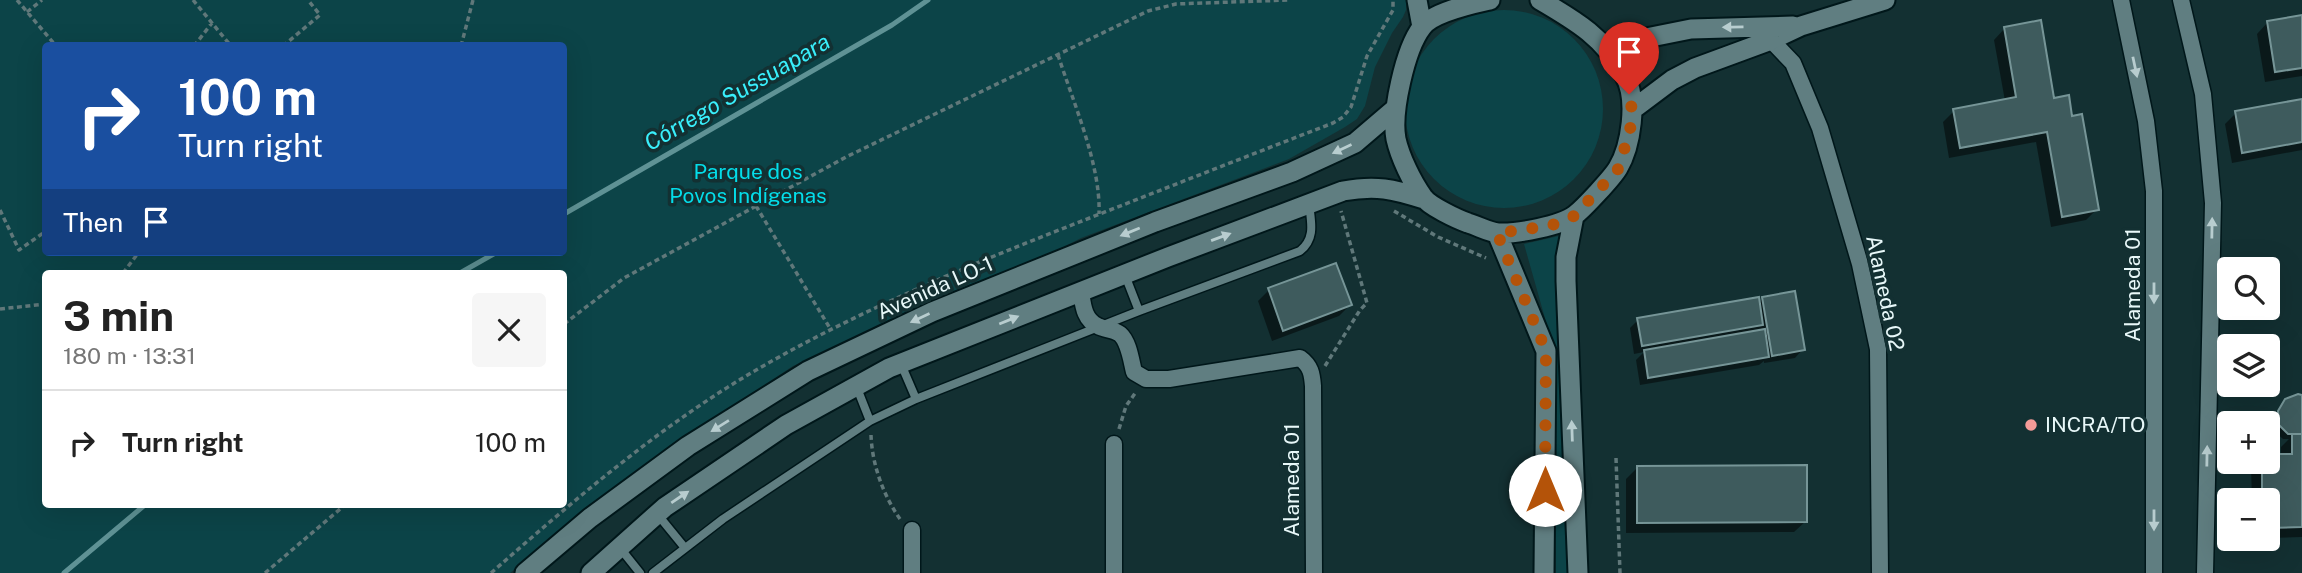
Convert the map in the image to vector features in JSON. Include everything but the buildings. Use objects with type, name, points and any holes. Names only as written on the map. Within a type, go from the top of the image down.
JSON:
[{"type":"street","points":[[1417,0],[1422,27]]},
{"type":"street","points":[[1424,199],[1407,168],[1396,139],[1396,108],[1404,68],[1422,27],[1432,19],[1467,5],[1490,0]]},
{"type":"street","points":[[591,573],[657,514],[786,425],[901,363],[1343,191],[1366,187],[1391,189],[1424,199],[1459,219],[1497,233],[1550,226],[1574,216],[1618,169],[1630,131],[1632,110],[1627,79],[1606,46],[1575,21],[1540,0]]},
{"type":"street","points":[[1632,110],[1683,74],[1801,26],[1885,0]]},
{"type":"street","name":"Alameda 01","points":[[2121,0],[2146,121],[2154,191],[2154,573]]},
{"type":"street","points":[[2182,0],[2203,94],[2213,203],[2205,573]]},
{"type":"street","points":[[1606,46],[1691,29],[1801,26]]},
{"type":"street","name":"Alameda 02","points":[[1770,40],[1793,63],[1819,128],[1860,264],[1876,337],[1880,573]]},
{"type":"street","name":"Avenida LO-1","points":[[525,573],[590,518],[688,446],[808,371],[932,312],[1143,227],[1292,172],[1355,143],[1396,108]]},
{"type":"street","points":[[1574,216],[1566,257],[1566,281],[1578,573]]},
{"type":"street","points":[[1497,233],[1546,351],[1544,573]]},
{"type":"street","points":[[1081,292],[1085,313],[1098,327],[1112,330],[1122,336],[1134,372],[1146,379],[1169,379],[1300,358],[1307,363],[1311,371],[1313,386]]},
{"type":"street","name":"Alameda 01","points":[[1313,386],[1314,573]]},
{"type":"street","points":[[1114,444],[1114,573]]},
{"type":"street","points":[[912,530],[912,573]]},
{"type":"lane","points":[[653,573],[789,472],[870,421],[916,399],[1139,310],[1300,251],[1312,235],[1310,204]]},
{"type":"lane","points":[[1125,275],[1139,310]]},
{"type":"lane","points":[[901,363],[916,399]]},
{"type":"lane","points":[[856,386],[870,421]]},
{"type":"lane","points":[[657,514],[685,548]]},
{"type":"lane","points":[[620,548],[640,573]]},
{"type":"path","points":[[17,0],[53,42]]},
{"type":"path","points":[[27,12],[42,0]]},
{"type":"path","points":[[193,0],[228,42]]},
{"type":"path","points":[[288,42],[320,15],[308,0]]},
{"type":"path","points":[[462,42],[473,0]]},
{"type":"path","points":[[567,322],[624,278],[846,158],[1164,5],[1288,0]]},
{"type":"path","points":[[1334,123],[1351,107],[1367,56],[1392,12],[1393,0]]},
{"type":"path","points":[[197,42],[212,23]]},
{"type":"path","points":[[1058,55],[1094,169],[1100,195],[1099,214]]},
{"type":"path","points":[[756,206],[831,330]]},
{"type":"path","points":[[1382,208],[1394,211],[1438,237],[1490,260]]},
{"type":"path","points":[[1313,386],[1346,331],[1367,303],[1341,211],[1351,209]]},
{"type":"path","points":[[0,210],[19,250],[42,234]]},
{"type":"path","points":[[125,270],[136,256]]},
{"type":"path","points":[[0,309],[42,304]]},
{"type":"path","points":[[1114,444],[1126,406],[1146,379]]},
{"type":"path","points":[[870,421],[872,452],[877,472],[889,502],[912,530]]},
{"type":"path","points":[[1616,458],[1620,573]]},
{"type":"path","points":[[265,573],[341,508]]},
{"type":"green space","name":"Parque dos Povos Indígenas","points":[[0,0],[1406,0],[1403,17],[1375,67],[1365,106],[1357,119],[1345,127],[1289,159],[1081,238],[1023,268],[925,306],[793,366],[676,443],[510,573],[0,573]]},
{"type":"green space","points":[[1504,10],[1542,18],[1574,39],[1595,71],[1603,109],[1595,147],[1574,179],[1542,200],[1504,208],[1466,200],[1434,179],[1413,147],[1405,109],[1413,71],[1434,39],[1466,18]]},
{"type":"green space","points":[[1563,235],[1571,573],[1556,573],[1554,350],[1524,244]]},
{"type":"waterway","name":"Córrego Sussuapara","points":[[567,212],[892,25],[928,0]]},
{"type":"waterway","name":"Córrego Sussuapara","points":[[465,270],[490,256]]},
{"type":"waterway","name":"Córrego Sussuapara","points":[[64,573],[141,508]]},
{"type":"place","name":"INCRA/TO","points":[[2031,425]]},
{"type":"route","points":[[1545,490],[1546,351],[1497,233],[1550,226],[1574,216],[1618,169],[1630,131],[1632,110],[1629,94]]}]
